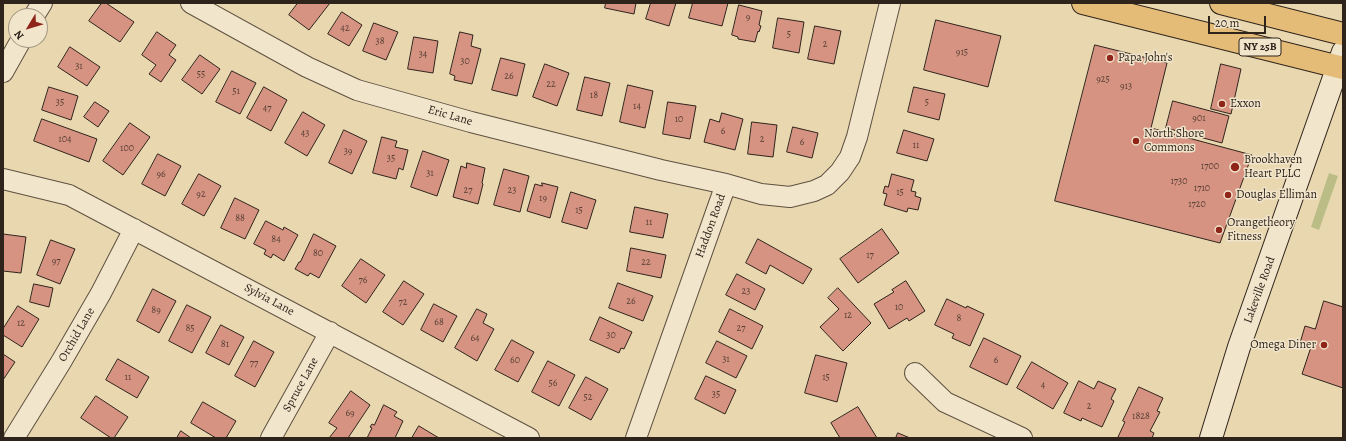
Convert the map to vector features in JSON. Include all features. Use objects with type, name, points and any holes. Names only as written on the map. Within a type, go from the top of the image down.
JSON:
[{"type":"main road","name":"NY 25B","points":[[1083,3],[1341,62]]},
{"type":"main road","points":[[1221,3],[1343,34]]},
{"type":"main road","name":"Lakeville Road","points":[[1211,438],[1239,347],[1341,62]]},
{"type":"street","name":"Eric Lane","points":[[191,3],[307,67],[357,90],[471,122],[661,170],[726,184]]},
{"type":"street","name":"Haddon Road","points":[[636,438],[726,184],[761,194],[790,197],[814,191],[827,185],[840,172],[850,157],[857,137],[887,4]]},
{"type":"street","points":[[3,72],[16,48]]},
{"type":"street","name":"Sylvia Lane","points":[[3,178],[69,194],[526,437]]},
{"type":"street","name":"Orchid Lane","points":[[14,438],[61,362],[101,293],[134,229]]},
{"type":"street","name":"Spruce Lane","points":[[271,438],[330,332]]},
{"type":"street","points":[[915,373],[945,402],[1022,438]]},
{"type":"green space","points":[[1329,173],[1338,176],[1319,230],[1311,227]]},
{"type":"building","points":[[102,3],[106,3],[134,22],[120,42],[89,21]]},
{"type":"building","points":[[298,3],[330,3],[309,30],[289,15]]},
{"type":"building","points":[[606,3],[636,3],[634,14],[605,8]]},
{"type":"building","points":[[651,3],[676,3],[669,26],[646,19]]},
{"type":"building","points":[[693,3],[728,3],[722,26],[689,18]]},
{"type":"building","points":[[739,5],[762,11],[759,25],[761,26],[755,42],[738,39],[738,37],[732,35]]},
{"type":"building","points":[[342,12],[362,25],[349,46],[328,34]]},
{"type":"building","points":[[778,18],[804,22],[799,53],[773,48]]},
{"type":"building","points":[[936,20],[1001,36],[988,87],[924,70]]},
{"type":"building","points":[[374,23],[398,32],[386,60],[363,51]]},
{"type":"building","points":[[815,26],[841,31],[834,64],[808,59]]},
{"type":"building","points":[[157,32],[176,45],[169,55],[176,60],[161,82],[149,74],[156,65],[142,55]]},
{"type":"building","points":[[460,32],[473,35],[471,46],[481,49],[472,84],[454,80],[455,76],[450,74]]},
{"type":"building","points":[[414,37],[438,41],[433,73],[408,69]]},
{"type":"building","name":"North Shore Commons","points":[[1095,45],[1167,63],[1151,128],[1252,155],[1220,243],[1055,201]]},
{"type":"building","points":[[70,47],[100,67],[87,86],[58,67]]},
{"type":"building","points":[[200,55],[220,69],[202,94],[182,80]]},
{"type":"building","points":[[501,58],[525,64],[517,96],[492,90]]},
{"type":"building","points":[[545,64],[569,73],[557,106],[533,97]]},
{"type":"building","points":[[1221,64],[1241,69],[1231,114],[1211,109]]},
{"type":"building","points":[[232,71],[256,83],[240,114],[216,102]]},
{"type":"building","points":[[585,77],[610,83],[602,116],[577,110]]},
{"type":"building","points":[[628,85],[653,91],[645,128],[620,122]]},
{"type":"building","points":[[49,87],[78,96],[71,120],[42,110]]},
{"type":"building","points":[[264,87],[287,100],[271,131],[247,118]]},
{"type":"building","points":[[914,87],[945,94],[939,120],[908,112]]},
{"type":"building","points":[[1173,101],[1229,116],[1222,143],[1166,128]]},
{"type":"building","points":[[95,102],[109,111],[98,127],[84,117]]},
{"type":"building","points":[[668,102],[696,106],[690,139],[663,134]]},
{"type":"building","points":[[303,112],[325,125],[307,156],[285,143]]},
{"type":"building","points":[[722,113],[743,119],[735,150],[704,142],[710,119],[719,122]]},
{"type":"building","points":[[42,119],[97,139],[89,162],[34,141]]},
{"type":"building","points":[[752,122],[777,125],[773,157],[748,154]]},
{"type":"building","points":[[130,123],[150,137],[123,175],[103,161]]},
{"type":"building","points":[[793,127],[818,133],[812,158],[787,152]]},
{"type":"building","points":[[344,130],[367,141],[352,174],[329,163]]},
{"type":"building","points":[[904,130],[934,139],[927,161],[897,153]]},
{"type":"building","points":[[382,137],[397,141],[395,147],[408,150],[403,170],[399,168],[396,179],[373,173]]},
{"type":"building","points":[[423,151],[449,160],[437,196],[411,187]]},
{"type":"building","points":[[158,154],[181,166],[165,196],[142,184]]},
{"type":"building","points":[[467,163],[485,168],[478,204],[453,197],[461,166],[466,168]]},
{"type":"building","points":[[504,169],[529,176],[520,212],[494,205]]},
{"type":"building","points":[[199,174],[221,186],[204,216],[182,204]]},
{"type":"building","points":[[892,174],[914,180],[911,191],[916,192],[915,196],[921,198],[918,210],[908,208],[907,212],[884,205],[887,194],[883,193],[885,186],[888,187]]},
{"type":"building","points":[[542,183],[558,187],[550,218],[527,211],[535,184],[542,186]]},
{"type":"building","points":[[571,192],[596,200],[587,229],[562,222]]},
{"type":"building","points":[[235,198],[259,210],[245,239],[221,228]]},
{"type":"building","points":[[635,207],[668,214],[663,238],[630,232]]},
{"type":"building","points":[[266,221],[283,230],[284,227],[298,235],[284,261],[273,254],[271,258],[264,254],[266,250],[254,244]]},
{"type":"building","points":[[882,229],[899,253],[858,283],[840,259]]},
{"type":"building","points":[[3,234],[26,237],[21,273],[3,271]]},
{"type":"building","points":[[314,234],[336,246],[319,278],[310,273],[308,276],[295,269]]},
{"type":"building","points":[[758,239],[812,269],[803,284],[770,265],[766,274],[746,263]]},
{"type":"building","points":[[51,240],[75,249],[60,284],[37,275]]},
{"type":"building","points":[[631,248],[666,255],[661,278],[627,271]]},
{"type":"building","points":[[361,259],[385,275],[366,303],[342,286]]},
{"type":"building","points":[[737,274],[765,289],[755,310],[726,295]]},
{"type":"building","points":[[404,281],[424,294],[403,325],[383,312]]},
{"type":"building","points":[[906,281],[925,311],[909,321],[907,318],[889,329],[874,304],[894,292],[892,290]]},
{"type":"building","points":[[618,283],[653,296],[643,321],[609,308]]},
{"type":"building","points":[[34,284],[53,288],[49,307],[30,302]]},
{"type":"building","points":[[838,288],[871,323],[843,351],[820,327],[839,309],[828,298]]},
{"type":"building","points":[[153,289],[176,301],[159,333],[137,321]]},
{"type":"building","points":[[947,299],[966,308],[967,306],[984,314],[970,346],[952,338],[954,334],[935,325]]},
{"type":"building","name":"Omega Diner","points":[[1324,301],[1343,307],[1343,388],[1302,374],[1311,347],[1300,343],[1305,326],[1315,329]]},
{"type":"building","points":[[434,304],[457,316],[443,342],[421,330]]},
{"type":"building","points":[[187,305],[211,317],[192,353],[169,341]]},
{"type":"building","points":[[18,306],[39,319],[22,347],[3,335],[3,329]]},
{"type":"building","points":[[477,309],[487,314],[483,323],[494,329],[477,361],[455,348]]},
{"type":"building","points":[[730,309],[763,326],[752,349],[719,332]]},
{"type":"building","points":[[600,317],[632,332],[624,349],[621,348],[619,353],[590,340]]},
{"type":"building","points":[[221,325],[244,337],[229,365],[206,353]]},
{"type":"building","points":[[984,338],[1021,356],[1007,385],[970,367]]},
{"type":"building","points":[[512,340],[534,352],[518,382],[495,370]]},
{"type":"building","points":[[254,341],[274,352],[255,387],[235,376]]},
{"type":"building","points":[[717,341],[747,356],[736,378],[706,363]]},
{"type":"building","points":[[3,354],[15,362],[3,380]]},
{"type":"building","points":[[816,355],[847,363],[837,402],[805,393]]},
{"type":"building","points":[[118,359],[149,377],[137,398],[106,380]]},
{"type":"building","points":[[548,361],[575,375],[559,406],[532,392]]},
{"type":"building","points":[[1032,362],[1068,383],[1053,409],[1017,388]]},
{"type":"building","points":[[706,376],[736,390],[725,414],[695,399]]},
{"type":"building","points":[[586,377],[608,389],[591,420],[569,408]]},
{"type":"building","points":[[1079,381],[1094,389],[1098,381],[1116,389],[1111,399],[1114,401],[1102,427],[1082,418],[1081,421],[1064,413]]},
{"type":"building","points":[[1139,387],[1163,398],[1157,411],[1160,412],[1150,431],[1154,433],[1152,438],[1120,438],[1118,437],[1125,422],[1123,421]]},
{"type":"building","points":[[351,391],[370,405],[348,438],[329,438],[337,428],[329,423]]},
{"type":"building","points":[[96,396],[128,417],[114,438],[111,438],[81,418]]},
{"type":"building","points":[[203,402],[236,421],[226,438],[216,438],[191,423]]},
{"type":"building","points":[[384,405],[397,412],[394,416],[403,421],[395,438],[367,438],[372,428],[370,427],[372,424],[374,425]]},
{"type":"building","points":[[858,407],[877,438],[840,438],[831,423]]},
{"type":"building","points":[[419,426],[439,438],[412,438]]},
{"type":"building","points":[[181,431],[191,438],[177,438]]},
{"type":"building","points":[[898,433],[910,438],[896,438]]},
{"type":"place","name":"Papa John's","points":[[1110,58]]},
{"type":"place","name":"Exxon","points":[[1222,104]]},
{"type":"place","name":"North Shore Commons","points":[[1136,141]]},
{"type":"place","name":"Brookhaven Heart PLLC","points":[[1235,167]]},
{"type":"place","name":"Douglas Elliman","points":[[1228,195]]},
{"type":"place","name":"Orangetheory Fitness","points":[[1219,230]]},
{"type":"place","name":"Omega Diner","points":[[1324,345]]}]
